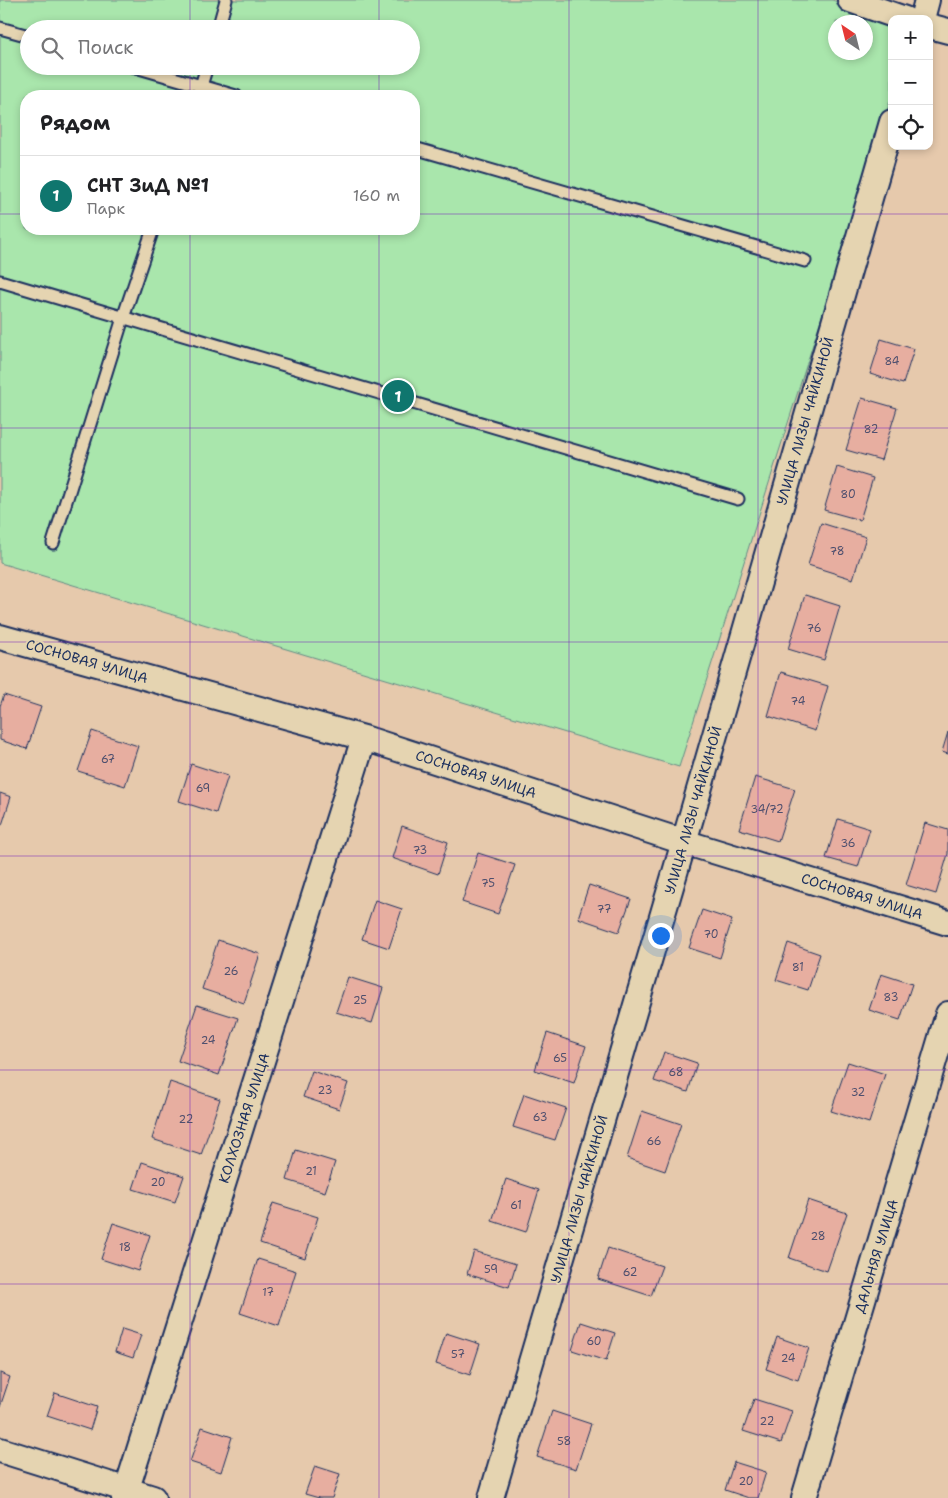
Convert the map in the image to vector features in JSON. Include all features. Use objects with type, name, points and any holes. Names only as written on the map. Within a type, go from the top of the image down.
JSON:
[{"type":"street","points":[[850,0],[893,15]]},
{"type":"street","points":[[923,15],[928,0]]},
{"type":"street","points":[[933,27],[948,31]]},
{"type":"street","name":"УЛИЦА ЛИЗЫ ЧАЙКИНОЙ","points":[[491,1498],[684,842],[888,136]]},
{"type":"street","name":"СОСНОВАЯ УЛИЦА","points":[[0,636],[364,738],[684,842],[948,923]]},
{"type":"street","name":"КОЛХОЗНАЯ УЛИЦА","points":[[125,1494],[364,738]]},
{"type":"street","name":"ДАЛЬНЯЯ УЛИЦА","points":[[804,1498],[948,1014]]},
{"type":"street","points":[[0,1450],[125,1494],[153,1498]]},
{"type":"lane","points":[[220,20],[226,0]]},
{"type":"lane","points":[[0,28],[20,34]]},
{"type":"lane","points":[[156,75],[197,90]]},
{"type":"lane","points":[[200,90],[204,75]]},
{"type":"lane","points":[[420,150],[805,261]]},
{"type":"lane","points":[[53,542],[151,235]]},
{"type":"lane","points":[[0,281],[738,499]]},
{"type":"green space","points":[[0,0],[832,0],[888,17],[888,108],[679,767],[0,563]]},
{"type":"building","points":[[881,339],[914,349],[903,384],[870,374]]},
{"type":"building","points":[[862,398],[897,408],[881,460],[846,450]]},
{"type":"building","points":[[837,467],[873,478],[860,520],[824,510]]},
{"type":"building","points":[[821,523],[866,537],[853,579],[808,565]]},
{"type":"building","points":[[805,595],[840,606],[824,660],[788,649]]},
{"type":"building","points":[[781,672],[828,686],[815,731],[768,716]]},
{"type":"building","points":[[4,695],[41,707],[27,749],[0,740],[0,706]]},
{"type":"building","points":[[92,731],[138,746],[125,786],[78,771]]},
{"type":"building","points":[[948,732],[948,754],[942,752]]},
{"type":"building","points":[[191,764],[228,776],[216,813],[179,801]]},
{"type":"building","points":[[755,777],[795,789],[778,841],[739,829]]},
{"type":"building","points":[[0,793],[11,797],[2,825],[0,825]]},
{"type":"building","points":[[838,819],[870,829],[858,867],[826,858]]},
{"type":"building","points":[[925,823],[948,830],[948,854],[936,894],[906,885]]},
{"type":"building","points":[[402,826],[448,842],[438,874],[392,858]]},
{"type":"building","points":[[478,853],[515,865],[498,914],[462,902]]},
{"type":"building","points":[[589,885],[631,899],[619,932],[578,918]]},
{"type":"building","points":[[375,900],[402,909],[389,948],[362,939]]},
{"type":"building","points":[[702,910],[732,920],[720,958],[689,948]]},
{"type":"building","points":[[218,940],[260,954],[244,1003],[202,989]]},
{"type":"building","points":[[788,943],[820,954],[808,990],[776,980]]},
{"type":"building","points":[[881,974],[912,984],[900,1020],[869,1010]]},
{"type":"building","points":[[348,977],[383,988],[372,1023],[336,1012]]},
{"type":"building","points":[[197,1005],[238,1018],[219,1075],[178,1061]]},
{"type":"building","points":[[547,1033],[586,1046],[574,1083],[535,1070]]},
{"type":"building","points":[[664,1052],[697,1063],[688,1092],[654,1081]]},
{"type":"building","points":[[848,1062],[885,1074],[869,1123],[831,1111]]},
{"type":"building","points":[[312,1071],[348,1083],[339,1109],[303,1097]]},
{"type":"building","points":[[170,1082],[220,1099],[201,1155],[152,1139]]},
{"type":"building","points":[[524,1094],[566,1108],[555,1140],[513,1127]]},
{"type":"building","points":[[642,1111],[681,1124],[665,1171],[627,1158]]},
{"type":"building","points":[[296,1150],[335,1162],[325,1192],[287,1180]]},
{"type":"building","points":[[142,1162],[184,1176],[175,1202],[133,1189]]},
{"type":"building","points":[[506,1179],[539,1190],[526,1232],[492,1221]]},
{"type":"building","points":[[808,1200],[847,1213],[827,1271],[789,1258]]},
{"type":"building","points":[[273,1203],[318,1217],[305,1258],[260,1243]]},
{"type":"building","points":[[113,1223],[150,1235],[138,1271],[101,1259]]},
{"type":"building","points":[[608,1248],[662,1266],[651,1296],[598,1279]]},
{"type":"building","points":[[474,1251],[516,1264],[509,1287],[467,1274]]},
{"type":"building","points":[[258,1259],[296,1271],[279,1326],[240,1313]]},
{"type":"building","points":[[581,1322],[615,1333],[606,1361],[572,1350]]},
{"type":"building","points":[[122,1329],[141,1335],[133,1358],[115,1352]]},
{"type":"building","points":[[446,1333],[480,1344],[470,1375],[436,1364]]},
{"type":"building","points":[[777,1337],[809,1348],[798,1380],[766,1369]]},
{"type":"building","points":[[0,1373],[10,1377],[0,1407]]},
{"type":"building","points":[[55,1393],[97,1407],[90,1430],[47,1416]]},
{"type":"building","points":[[754,1399],[792,1411],[781,1443],[743,1431]]},
{"type":"building","points":[[552,1411],[591,1424],[576,1469],[537,1457]]},
{"type":"building","points":[[202,1427],[232,1437],[221,1472],[190,1462]]},
{"type":"building","points":[[734,1462],[766,1472],[758,1498],[749,1498],[725,1490]]},
{"type":"building","points":[[315,1466],[340,1474],[332,1498],[319,1498],[305,1494]]},
{"type":"place","name":"СНТ ЗиД №1","points":[[398,396]]}]
